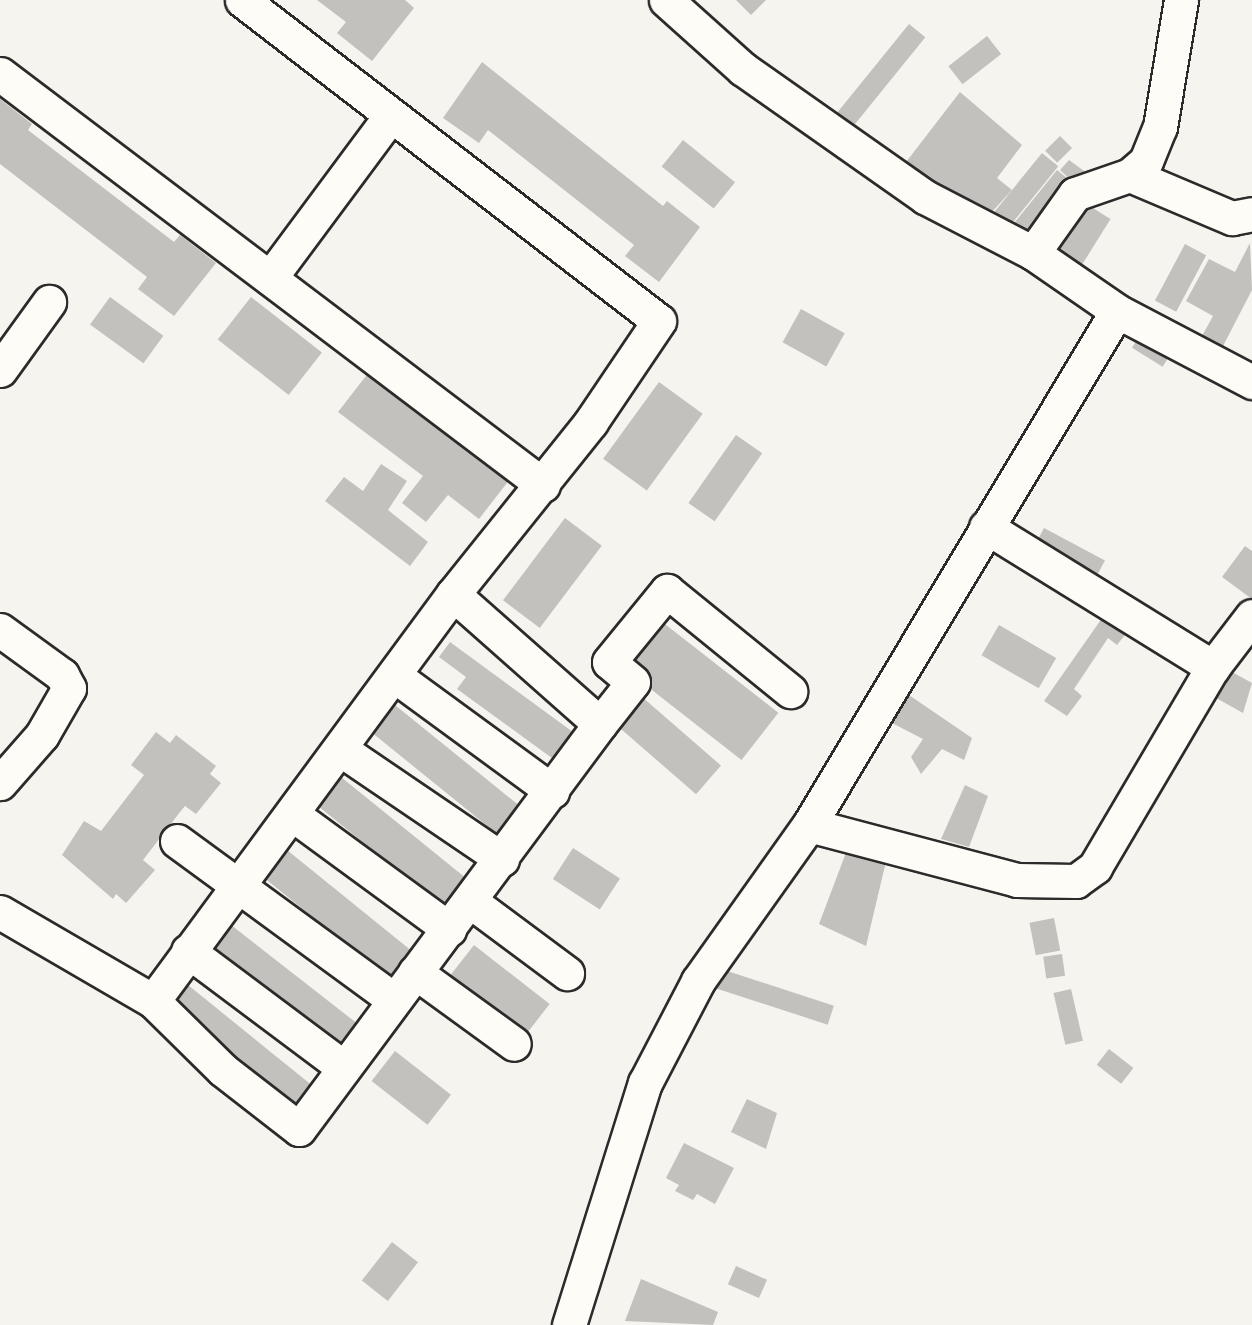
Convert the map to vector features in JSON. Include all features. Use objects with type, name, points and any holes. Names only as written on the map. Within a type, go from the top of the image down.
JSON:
[{"type":"street","points":[[153,1001],[395,676],[453,594],[543,485],[660,321],[242,0]]},
{"type":"street","points":[[666,0],[743,69],[925,197],[1033,254],[1117,311],[1252,382]]},
{"type":"street","points":[[1033,254],[1075,194],[1130,175],[1146,161],[1161,127],[1180,0]]},
{"type":"street","points":[[0,74],[543,485]]},
{"type":"street","points":[[270,278],[391,115]]},
{"type":"street","points":[[1130,175],[1232,218],[1252,214]]},
{"type":"street","points":[[0,370],[49,302]]},
{"type":"street","points":[[569,1325],[645,1083],[698,981],[809,825],[1117,311]]},
{"type":"street","points":[[986,527],[1213,666]]},
{"type":"street","points":[[0,912],[153,1001],[223,1071],[299,1130],[343,1067],[502,859],[633,682],[609,662],[667,591],[790,691]]},
{"type":"street","points":[[453,594],[600,724]]},
{"type":"street","points":[[809,825],[1017,880],[1076,881],[1095,867],[1213,666],[1252,616]]},
{"type":"street","points":[[0,630],[67,682],[68,695],[42,735],[0,783]]},
{"type":"street","points":[[395,676],[552,791]]},
{"type":"street","points":[[340,749],[502,859]]},
{"type":"street","points":[[292,814],[449,929]]},
{"type":"street","points":[[177,841],[394,1000]]},
{"type":"street","points":[[470,901],[567,973]]},
{"type":"street","points":[[188,951],[343,1067]]},
{"type":"street","points":[[415,972],[514,1044]]},
{"type":"building","points":[[317,0],[405,0],[414,8],[372,61],[337,33],[346,22]]},
{"type":"building","points":[[736,0],[766,0],[751,15]]},
{"type":"building","points":[[909,24],[925,37],[850,130],[833,117]]},
{"type":"building","points":[[987,36],[1001,54],[963,84],[948,66]]},
{"type":"building","points":[[482,62],[663,206],[667,201],[700,227],[659,282],[625,256],[634,245],[488,130],[479,143],[443,118]]},
{"type":"building","points":[[960,92],[1022,145],[997,178],[1012,190],[990,214],[903,166]]},
{"type":"building","points":[[0,99],[32,124],[28,130],[174,242],[180,235],[216,263],[174,316],[138,289],[147,277],[0,164]]},
{"type":"building","points":[[1060,136],[1072,148],[1057,163],[1045,151]]},
{"type":"building","points":[[683,140],[735,182],[714,209],[662,166]]},
{"type":"building","points":[[1042,153],[1058,166],[1009,228],[992,214]]},
{"type":"building","points":[[1069,160],[1095,179],[1077,186],[1060,170]]},
{"type":"building","points":[[1057,170],[1074,184],[1024,245],[1007,231]]},
{"type":"building","points":[[1080,200],[1111,219],[1079,269],[1049,250]]},
{"type":"building","points":[[1250,243],[1252,290],[1223,346],[1202,336],[1213,316],[1186,301],[1209,259],[1235,272]]},
{"type":"building","points":[[1185,244],[1206,255],[1176,312],[1155,301]]},
{"type":"building","points":[[110,297],[163,336],[143,363],[90,325]]},
{"type":"building","points":[[251,297],[322,352],[289,395],[218,340]]},
{"type":"building","points":[[801,309],[845,333],[826,366],[783,342]]},
{"type":"building","points":[[1140,335],[1171,354],[1163,367],[1132,348]]},
{"type":"building","points":[[369,372],[510,479],[479,519],[448,495],[426,522],[402,503],[423,476],[338,412]]},
{"type":"building","points":[[659,382],[703,414],[647,491],[603,459]]},
{"type":"building","points":[[736,435],[762,453],[715,521],[688,503]]},
{"type":"building","points":[[381,464],[407,481],[388,510],[428,542],[410,566],[325,501],[344,477],[363,491]]},
{"type":"building","points":[[565,518],[602,546],[540,628],[503,600]]},
{"type":"building","points":[[1044,528],[1105,560],[1093,583],[1032,551]]},
{"type":"building","points":[[1245,546],[1252,551],[1252,599],[1222,577]]},
{"type":"building","points":[[1107,611],[1132,626],[1117,645],[1108,638],[1074,689],[1082,696],[1067,716],[1044,701]]},
{"type":"building","points":[[661,621],[778,713],[741,760],[624,668]]},
{"type":"building","points":[[999,625],[1056,658],[1039,688],[982,655]]},
{"type":"building","points":[[450,642],[577,735],[556,761],[457,689],[466,677],[439,657]]},
{"type":"building","points":[[1223,667],[1252,683],[1243,713],[1209,694]]},
{"type":"building","points":[[906,693],[972,738],[964,760],[942,749],[921,774],[911,757],[923,739],[890,722]]},
{"type":"building","points":[[641,696],[721,766],[696,794],[616,725]]},
{"type":"building","points":[[395,705],[523,809],[501,837],[372,733]]},
{"type":"building","points":[[156,732],[170,743],[176,735],[216,766],[210,774],[221,783],[196,814],[185,806],[180,812],[143,860],[155,870],[126,903],[116,894],[113,899],[62,855],[84,821],[101,831],[144,775],[131,765]]},
{"type":"building","points":[[341,777],[466,878],[443,907],[318,806]]},
{"type":"building","points":[[965,785],[988,796],[969,847],[941,839]]},
{"type":"building","points":[[850,842],[888,853],[866,946],[819,924]]},
{"type":"building","points":[[573,848],[620,878],[600,910],[553,879]]},
{"type":"building","points":[[287,850],[412,951],[389,979],[264,878]]},
{"type":"building","points":[[1054,918],[1060,950],[1036,955],[1029,923]]},
{"type":"building","points":[[226,921],[356,1023],[334,1051],[204,949]]},
{"type":"building","points":[[474,945],[550,1004],[526,1034],[451,975]]},
{"type":"building","points":[[1062,954],[1065,976],[1046,978],[1043,957]]},
{"type":"building","points":[[715,967],[834,1006],[828,1025],[709,986]]},
{"type":"building","points":[[188,985],[312,1085],[291,1110],[168,1010]]},
{"type":"building","points":[[1071,989],[1083,1041],[1065,1045],[1053,993]]},
{"type":"building","points":[[1109,1049],[1133,1068],[1121,1084],[1097,1065]]},
{"type":"building","points":[[395,1051],[451,1095],[428,1125],[372,1081]]},
{"type":"building","points":[[747,1099],[777,1113],[766,1149],[731,1132]]},
{"type":"building","points":[[684,1143],[734,1168],[715,1204],[697,1194],[693,1200],[675,1191],[679,1185],[666,1178]]},
{"type":"building","points":[[392,1242],[418,1262],[388,1301],[362,1281]]},
{"type":"building","points":[[736,1266],[767,1280],[759,1298],[728,1284]]},
{"type":"building","points":[[641,1279],[718,1312],[713,1325],[625,1321]]}]
